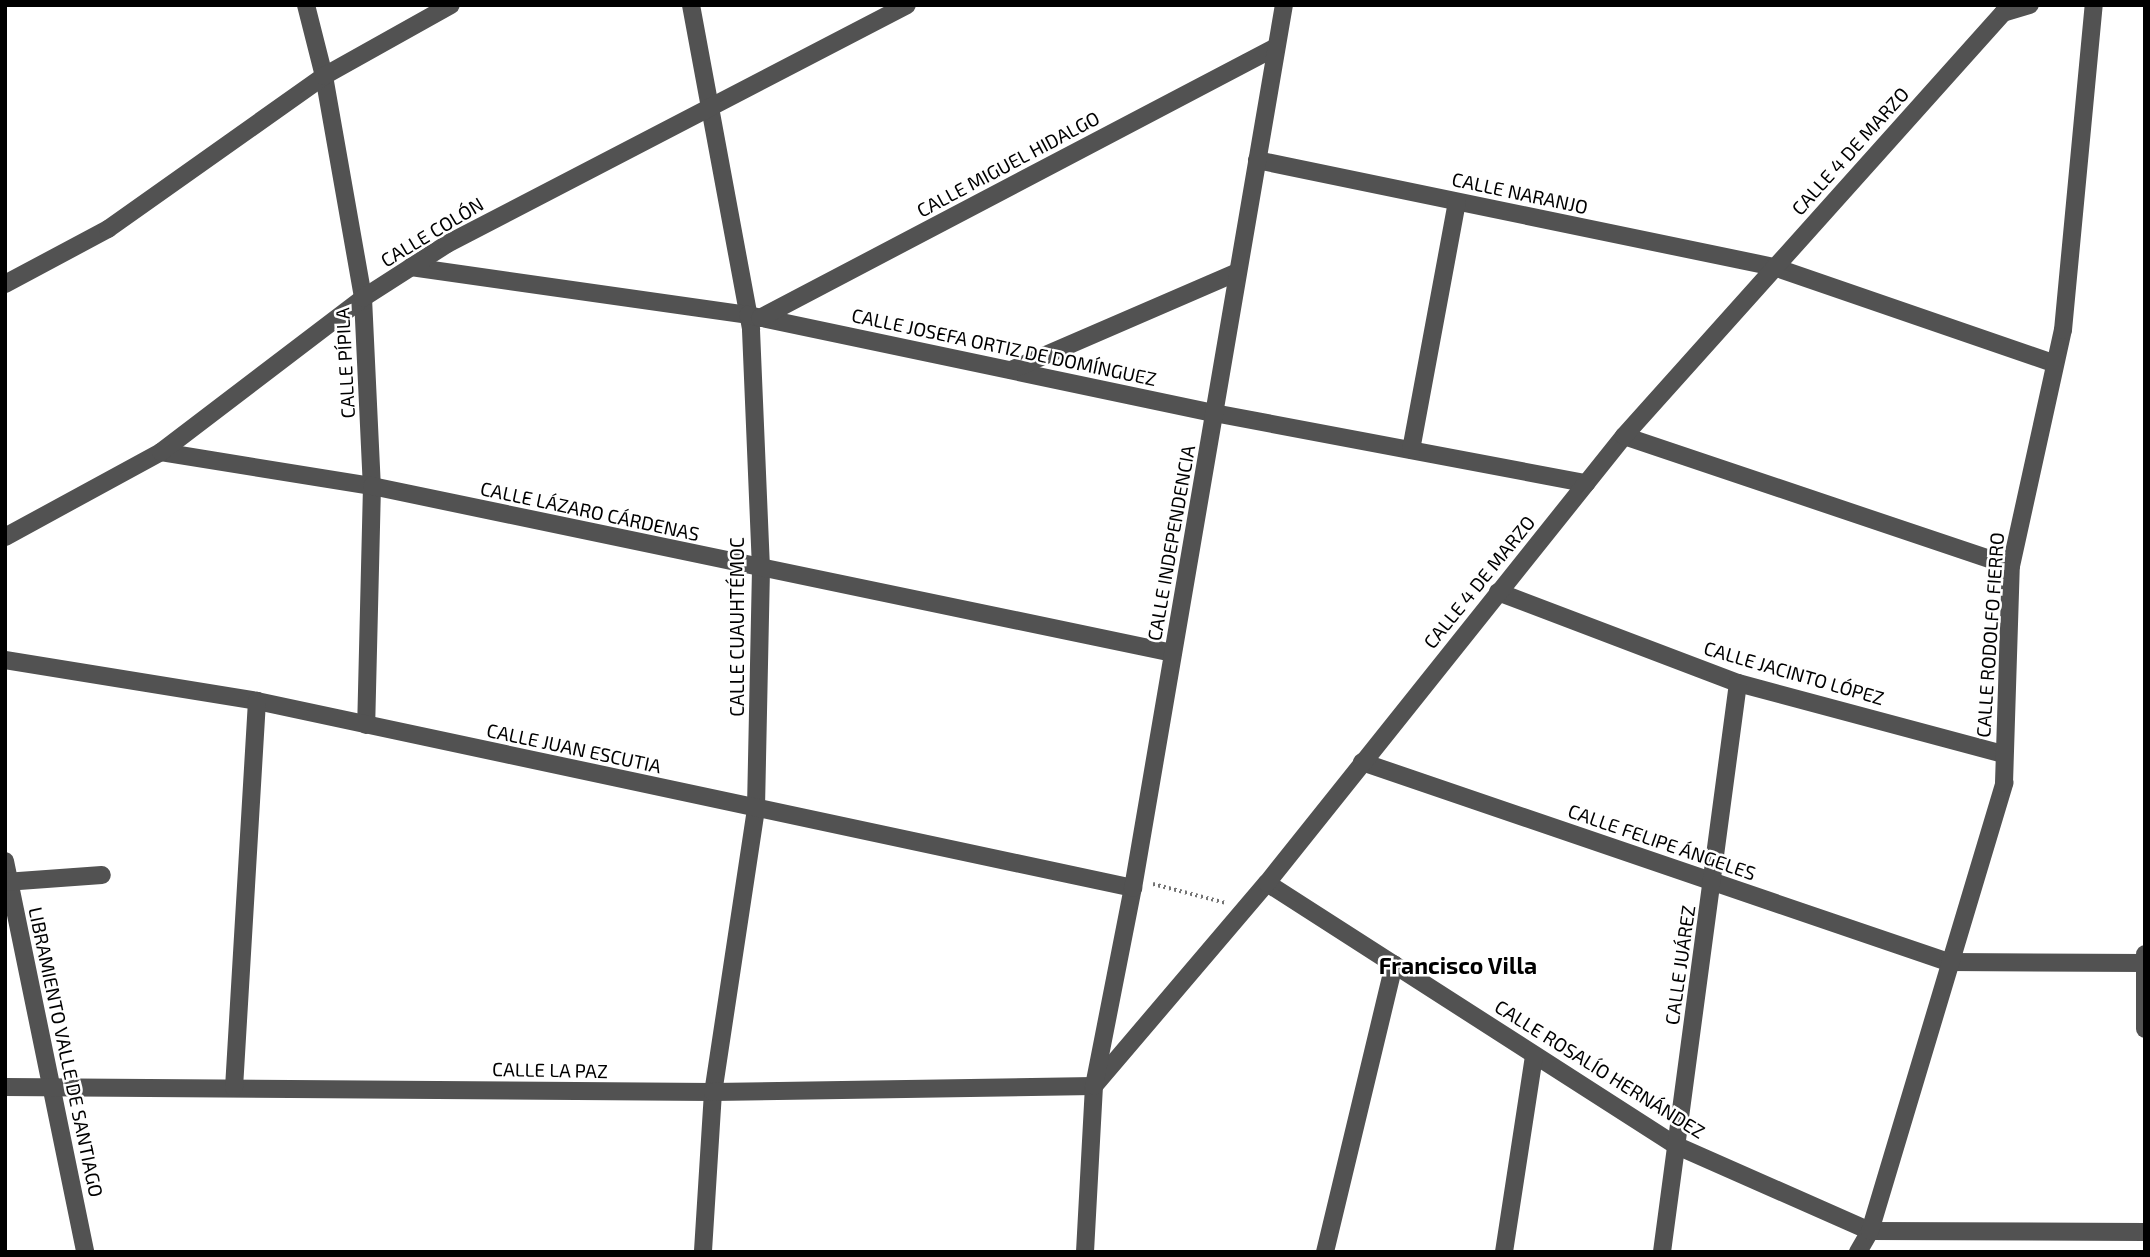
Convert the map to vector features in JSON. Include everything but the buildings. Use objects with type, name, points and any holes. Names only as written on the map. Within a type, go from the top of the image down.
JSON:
[{"type":"street","name":"CALLE PÍPILA","points":[[306,5],[324,76],[363,298],[372,486],[366,725]]},
{"type":"street","points":[[5,284],[108,229],[324,76],[451,5]]},
{"type":"street","name":"CALLE CUAUHTÉMOC","points":[[691,5],[707,107],[754,316],[761,569],[756,809],[713,1092],[703,1252]]},
{"type":"street","name":"CALLE COLÓN","points":[[5,537],[162,452],[363,298],[447,244],[907,5]]},
{"type":"street","name":"CALLE INDEPENDENCIA","points":[[1094,1086],[1133,888],[1284,5]]},
{"type":"street","name":"CALLE 4 DE MARZO","points":[[1094,1086],[1267,883],[1624,436],[2003,13],[2030,5]]},
{"type":"street","name":"CALLE RODOLFO FIERRO","points":[[1858,1252],[1870,1231],[1948,962],[2004,783],[2011,566],[2053,363],[2063,330],[2094,5]]},
{"type":"street","name":"CALLE MIGUEL HIDALGO","points":[[754,316],[1276,47]]},
{"type":"street","name":"CALLE NARANJO","points":[[1257,160],[1774,267],[2053,363]]},
{"type":"street","points":[[1411,450],[1457,202]]},
{"type":"street","name":"CALLE JOSEFA ORTIZ DE DOMÍNGUEZ","points":[[411,267],[754,316],[1214,413],[1586,483]]},
{"type":"street","points":[[1011,370],[1238,272]]},
{"type":"street","points":[[1624,436],[2011,566]]},
{"type":"street","name":"CALLE LÁZARO CÁRDENAS","points":[[162,452],[372,486],[1173,653]]},
{"type":"street","name":"CALLE JACINTO LÓPEZ","points":[[1498,592],[1738,683],[2003,754]]},
{"type":"street","name":"CALLE JUAN ESCUTIA","points":[[5,660],[257,701],[1133,888]]},
{"type":"street","name":"CALLE JUÁREZ","points":[[1662,1252],[1738,683]]},
{"type":"street","points":[[234,1088],[257,701]]},
{"type":"street","name":"CALLE FELIPE ÁNGELES","points":[[1362,762],[1948,962],[2144,960]]},
{"type":"street","name":"LIBRAMIENTO VALLE DE SANTIAGO","points":[[5,861],[7,882],[85,1252]]},
{"type":"street","points":[[7,882],[102,875]]},
{"type":"street","name":"CALLE ROSALÍO HERNÁNDEZ","points":[[1267,883],[1675,1145],[1870,1231],[2145,1232]]},
{"type":"street","points":[[2144,960],[2145,1029]]},
{"type":"street","points":[[1325,1252],[1394,964]]},
{"type":"street","points":[[1504,1252],[1534,1055]]},
{"type":"street","points":[[1085,1252],[1094,1086]]},
{"type":"street","name":"CALLE LA PAZ","points":[[5,1087],[713,1092],[1094,1086]]},
{"type":"path","points":[[1133,888],[1159,883],[1245,909]]},
{"type":"district","name":"Francisco Villa","points":[[1458,965]]}]
